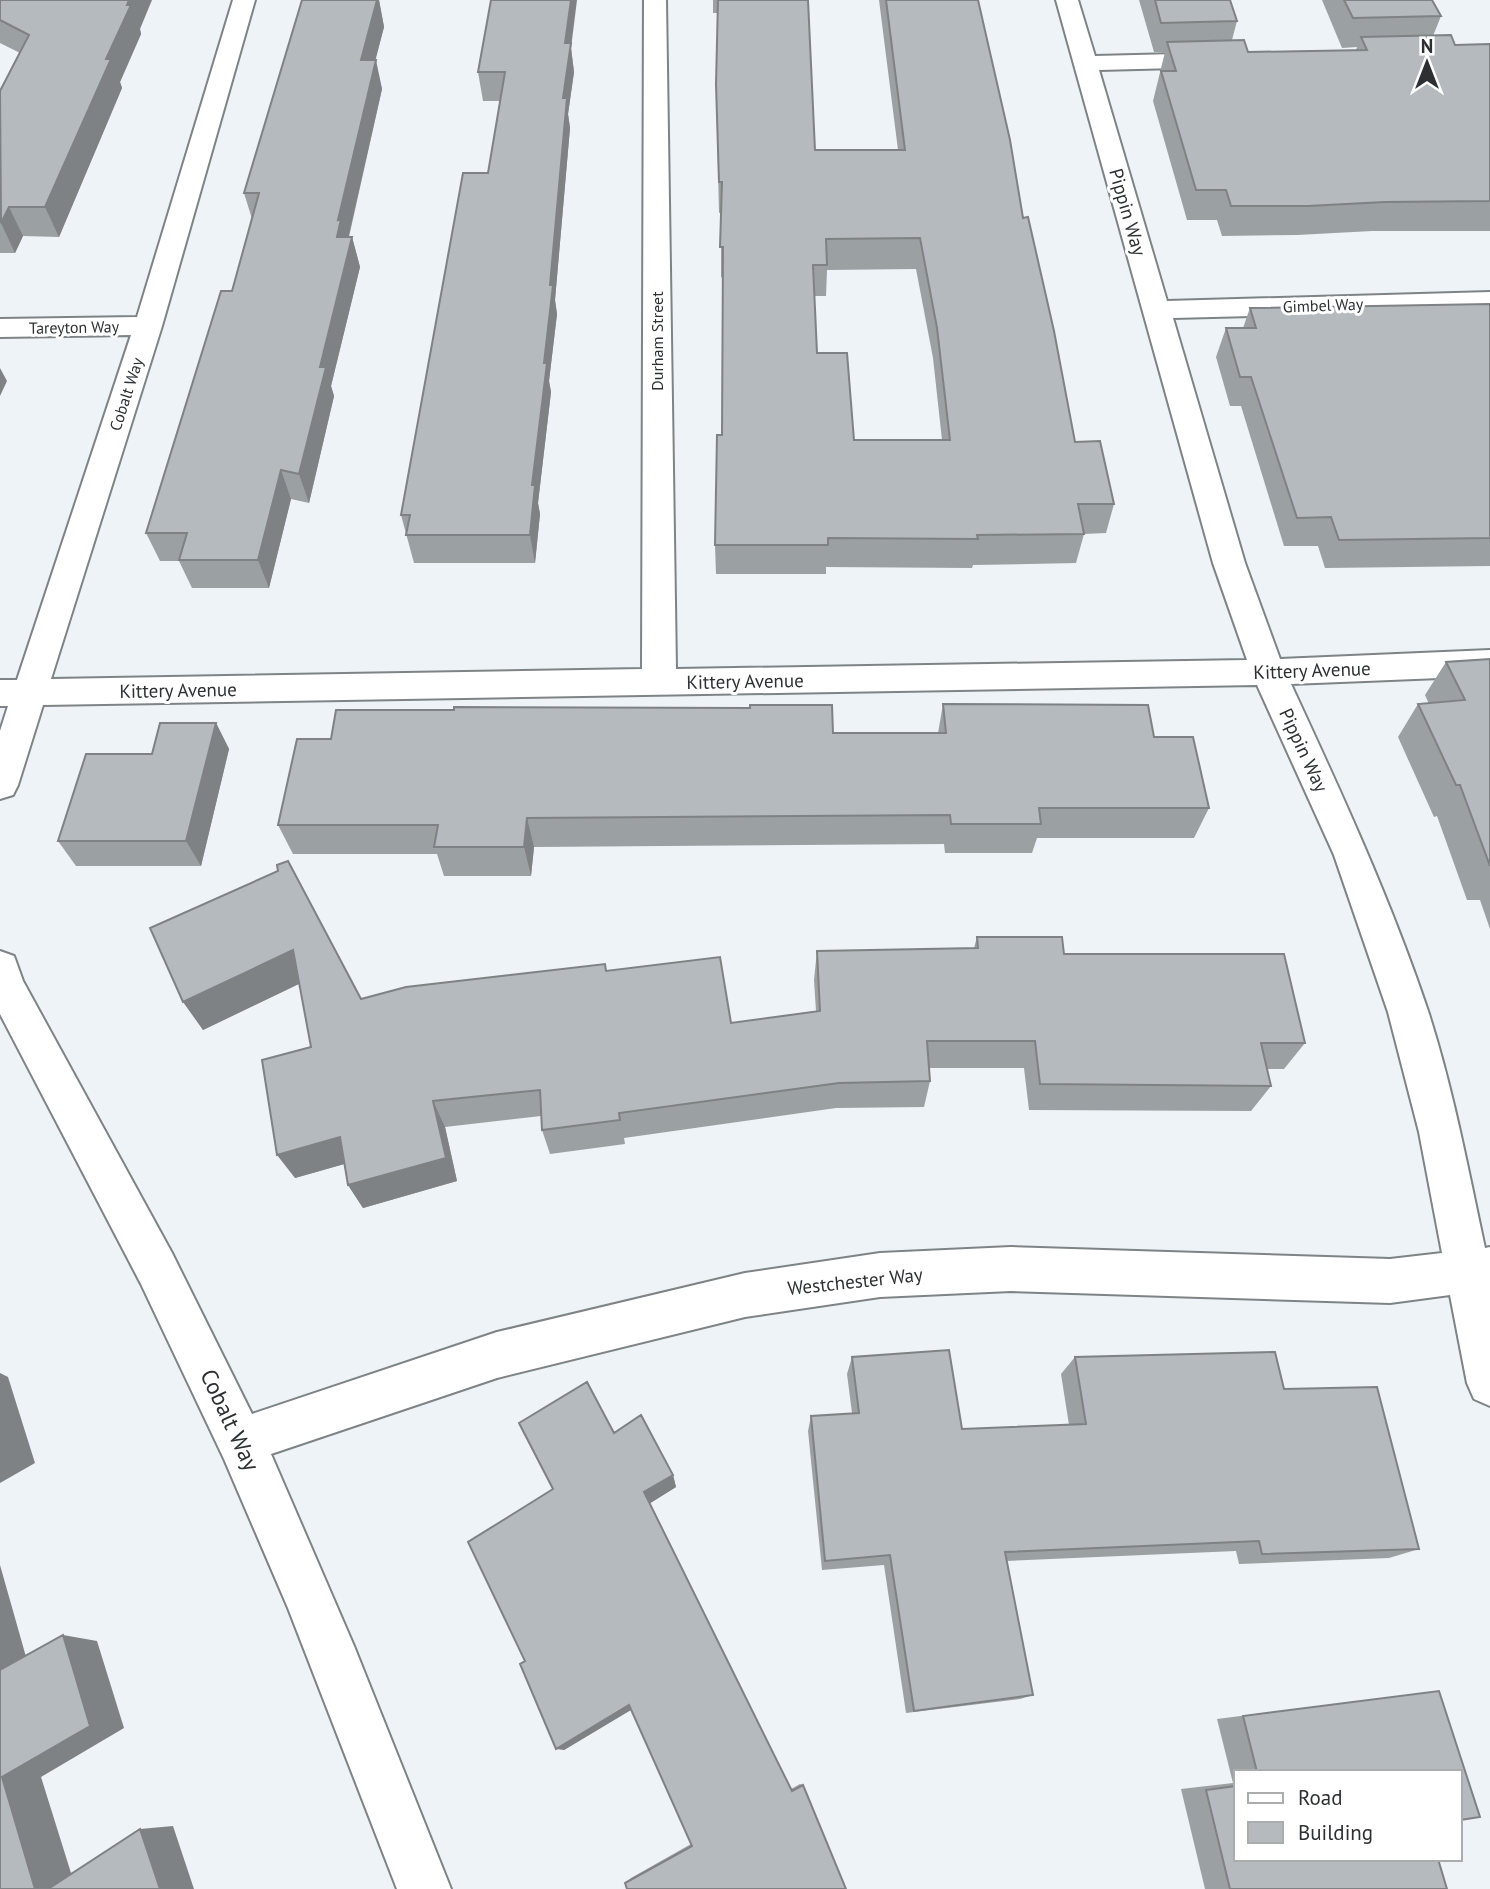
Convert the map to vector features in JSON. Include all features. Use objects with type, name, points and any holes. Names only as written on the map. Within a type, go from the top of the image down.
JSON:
[{"type":"street","name":"Cobalt Way","points":[[0,785],[15,693],[148,326],[244,0]]},
{"type":"street","name":"Durham Street","points":[[655,0],[659,682]]},
{"type":"street","name":"Pippin Way","points":[[1067,0],[1229,563],[1268,672],[1352,855],[1408,1012],[1478,1270],[1490,1382]]},
{"type":"street","points":[[1086,63],[1239,60]]},
{"type":"street","name":"Gimbel Way","points":[[1156,310],[1490,301]]},
{"type":"street","name":"Tareyton Way","points":[[0,328],[148,326]]},
{"type":"street","name":"Kittery Avenue","points":[[15,693],[1268,672],[1490,663]]},
{"type":"street","name":"Cobalt Way","points":[[0,968],[5,985],[151,1255],[240,1441],[318,1615],[424,1889]]},
{"type":"street","name":"Westchester Way","points":[[240,1441],[497,1355],[744,1295],[880,1275],[1011,1269],[1390,1281],[1478,1270]]},
{"type":"building","points":[[0,0],[129,0],[127,5],[131,5],[106,59],[111,59],[45,207],[9,207],[1,223],[0,91],[29,35],[0,20]]},
{"type":"building","points":[[302,0],[377,0],[361,60],[376,60],[338,220],[341,219],[337,237],[352,237],[320,367],[326,367],[299,474],[281,470],[258,560],[179,560],[187,533],[146,533],[221,291],[232,291],[259,193],[244,193]]},
{"type":"building","points":[[491,0],[571,0],[565,43],[571,43],[563,98],[567,98],[550,285],[553,285],[544,363],[547,363],[532,485],[535,485],[530,535],[406,535],[410,515],[401,515],[463,173],[488,173],[505,72],[478,72]]},
{"type":"building","points":[[718,0],[808,0],[815,150],[905,150],[886,0],[978,0],[1010,140],[1023,218],[1028,217],[1054,331],[1075,442],[1100,441],[1114,504],[1078,504],[1084,534],[977,535],[978,539],[828,538],[828,545],[715,545],[717,435],[722,435],[723,247],[720,247],[722,182],[719,182],[716,84]],"holes":[[[920,238],[937,328],[950,440],[854,440],[847,353],[817,353],[813,265],[827,265],[826,239]]]},
{"type":"building","points":[[1155,0],[1230,0],[1237,21],[1161,23]]},
{"type":"building","points":[[1344,0],[1432,0],[1441,16],[1353,18]]},
{"type":"building","points":[[1451,35],[1455,45],[1490,44],[1490,201],[1231,206],[1226,190],[1196,190],[1161,71],[1176,71],[1167,42],[1244,40],[1248,52],[1367,50],[1361,37]]},
{"type":"building","points":[[1490,304],[1490,538],[1339,540],[1331,517],[1297,518],[1251,377],[1240,377],[1226,328],[1256,328],[1250,308]]},
{"type":"building","points":[[1490,659],[1490,866],[1460,785],[1456,785],[1418,704],[1465,700],[1446,662]]},
{"type":"building","points":[[943,704],[1148,705],[1154,737],[1193,737],[1209,808],[1039,808],[1041,824],[951,824],[950,815],[527,818],[524,847],[434,847],[438,825],[278,825],[297,739],[331,739],[336,710],[454,710],[454,707],[750,708],[750,705],[832,705],[833,733],[946,733]]},
{"type":"building","points":[[160,723],[216,723],[186,841],[58,841],[86,754],[152,754]]},
{"type":"building","points":[[288,861],[361,999],[406,987],[605,964],[606,971],[720,957],[731,1023],[820,1011],[817,951],[978,948],[977,937],[1062,937],[1064,954],[1284,954],[1305,1043],[1261,1043],[1271,1086],[1040,1084],[1035,1041],[927,1041],[930,1081],[839,1083],[619,1113],[620,1120],[542,1130],[540,1090],[433,1101],[446,1158],[348,1185],[340,1137],[277,1155],[262,1060],[311,1047],[293,950],[183,1002],[150,928],[278,871],[277,865]]},
{"type":"building","points":[[949,1350],[962,1429],[1086,1424],[1075,1357],[1275,1352],[1284,1389],[1377,1387],[1419,1549],[1262,1554],[1259,1541],[1005,1552],[1033,1695],[914,1711],[890,1555],[825,1561],[811,1416],[859,1413],[852,1357]]},
{"type":"building","points":[[587,1382],[614,1433],[641,1415],[673,1475],[644,1492],[792,1791],[803,1785],[846,1889],[627,1889],[625,1883],[692,1846],[629,1705],[556,1749],[520,1664],[525,1661],[468,1542],[553,1489],[519,1423]]},
{"type":"building","points":[[63,1635],[90,1726],[2,1777],[35,1889],[0,1889],[0,1670]]},
{"type":"building","points":[[1439,1691],[1480,1817],[1462,1820],[1462,1770],[1256,1770],[1243,1716]]},
{"type":"building","points":[[1234,1786],[1234,1861],[1439,1861],[1447,1889],[1230,1889],[1206,1790]]},
{"type":"building","points":[[140,1829],[160,1889],[48,1889]]}]
